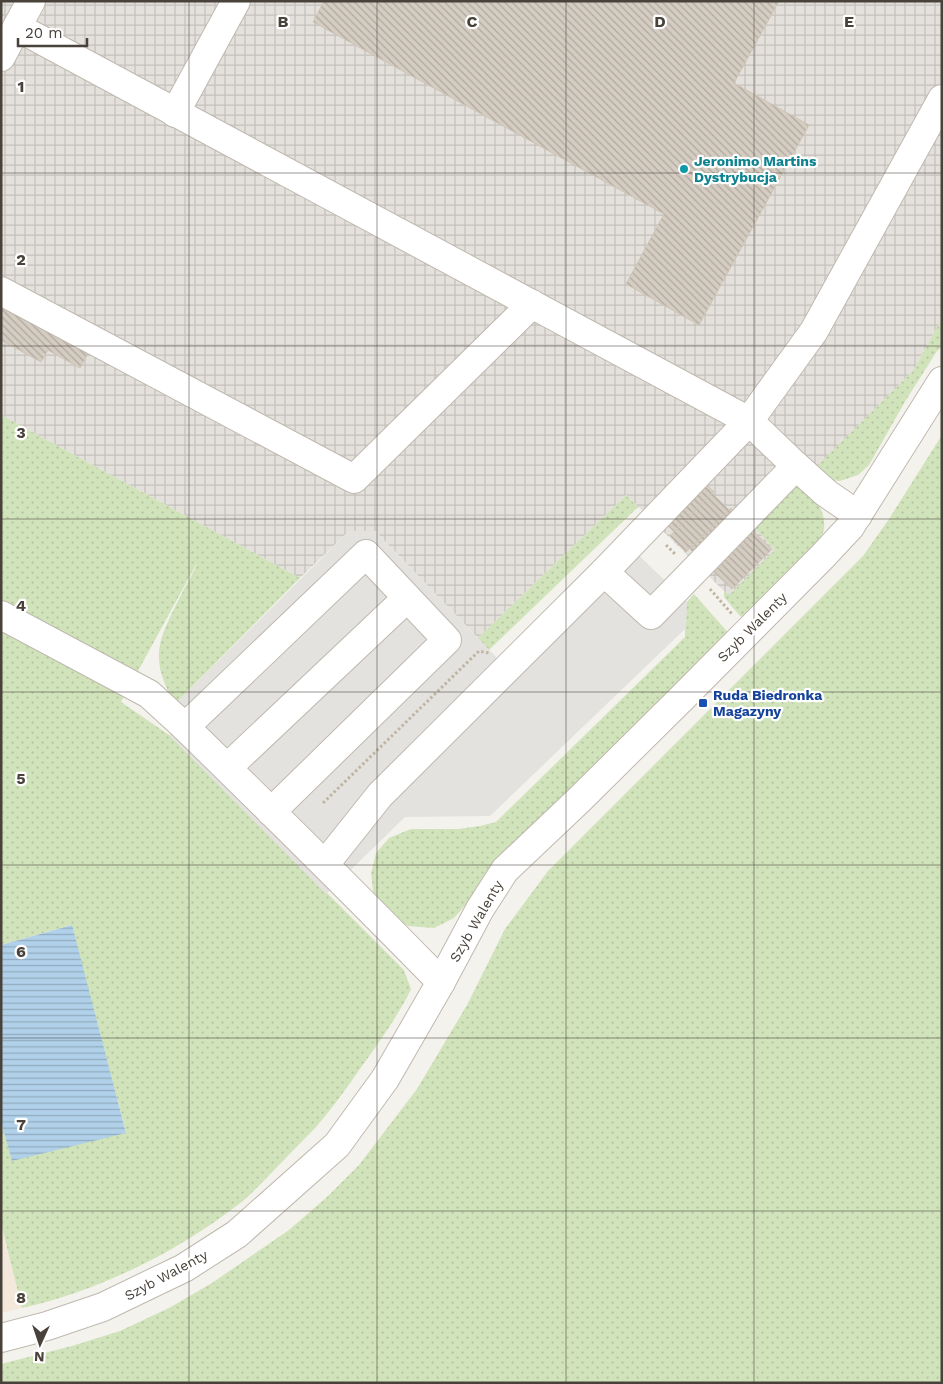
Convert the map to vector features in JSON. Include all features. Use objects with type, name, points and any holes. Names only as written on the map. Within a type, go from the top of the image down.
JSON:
[{"type":"street","points":[[1,56],[31,1]]},
{"type":"street","points":[[175,113],[236,1]]},
{"type":"street","points":[[17,28],[749,422],[826,493],[858,515]]},
{"type":"street","points":[[325,864],[380,795],[604,572],[749,422],[814,331],[942,99]]},
{"type":"street","points":[[1,291],[354,479],[532,304]]},
{"type":"street","name":"Szyb Walenty","points":[[1,1338],[47,1326],[103,1307],[184,1268],[237,1234],[337,1145],[385,1079],[441,982],[480,909],[505,870],[580,799],[850,527],[942,381]]},
{"type":"street","points":[[604,572],[651,615],[796,466]]},
{"type":"street","points":[[185,727],[366,554],[447,640],[271,812]]},
{"type":"street","points":[[227,768],[408,598]]},
{"type":"street","points":[[1,615],[149,694],[325,864],[351,893],[441,982]]},
{"type":"shaded area","name":"Jeronimo Martins Dystrybucja","points":[[1,1],[942,1],[942,318],[913,371],[755,528],[775,550],[729,596],[626,495],[478,638],[375,531],[349,531],[300,578],[1,415]]},
{"type":"shaded area","points":[[349,531],[375,531],[498,659],[621,538],[687,602],[686,628],[490,816],[405,817],[326,894],[169,735],[178,722],[169,710]]},
{"type":"shaded area","points":[[1,1223],[22,1308],[1,1313]]},
{"type":"green space","points":[[942,318],[942,347],[937,351],[906,400],[869,465],[858,475],[840,481],[826,480],[813,470],[913,371]]},
{"type":"green space","points":[[1,415],[300,578],[175,704],[161,671],[160,644],[170,618],[197,563],[121,702],[169,735],[404,970],[411,989],[382,1038],[323,1119],[259,1186],[239,1204],[190,1238],[136,1268],[80,1291],[22,1308],[1,1223],[1,1122],[12,1160],[126,1132],[71,925],[1,945]]},
{"type":"green space","points":[[942,435],[942,1383],[1,1383],[1,1364],[72,1346],[120,1331],[169,1308],[212,1283],[289,1230],[327,1197],[359,1165],[417,1089],[467,1005],[505,929],[548,871],[863,556],[889,519]]},
{"type":"green space","points":[[800,483],[821,509],[824,529],[821,537],[802,560],[775,587],[744,617],[740,616],[724,597],[724,591],[729,595],[775,550],[755,528]]},
{"type":"green space","points":[[626,495],[638,507],[489,650],[478,638]]},
{"type":"green space","points":[[694,594],[732,637],[486,874],[468,902],[454,918],[434,928],[408,926],[387,915],[374,897],[371,874],[376,853],[389,838],[411,829],[458,829],[496,822],[685,637],[685,604]]},
{"type":"water","points":[[72,925],[126,1133],[12,1161],[1,1122],[1,945]]},
{"type":"building","name":"Jeronimo Martins Dystrybucja","points":[[324,1],[779,1],[734,83],[809,125],[699,325],[626,284],[664,214],[313,22]]},
{"type":"building","points":[[1,298],[91,348],[80,368],[48,350],[41,362],[1,340]]},
{"type":"building","points":[[692,469],[714,492],[674,532],[652,509]]},
{"type":"building","points":[[712,493],[729,510],[686,552],[670,536]]},
{"type":"building","points":[[731,508],[755,533],[715,573],[690,549]]},
{"type":"building","points":[[755,533],[772,549],[732,589],[715,573]]},
{"type":"place","name":"Jeronimo Martins Dystrybucja","points":[[684,169]]},
{"type":"place","name":"Ruda Biedronka Magazyny","points":[[703,703]]}]
